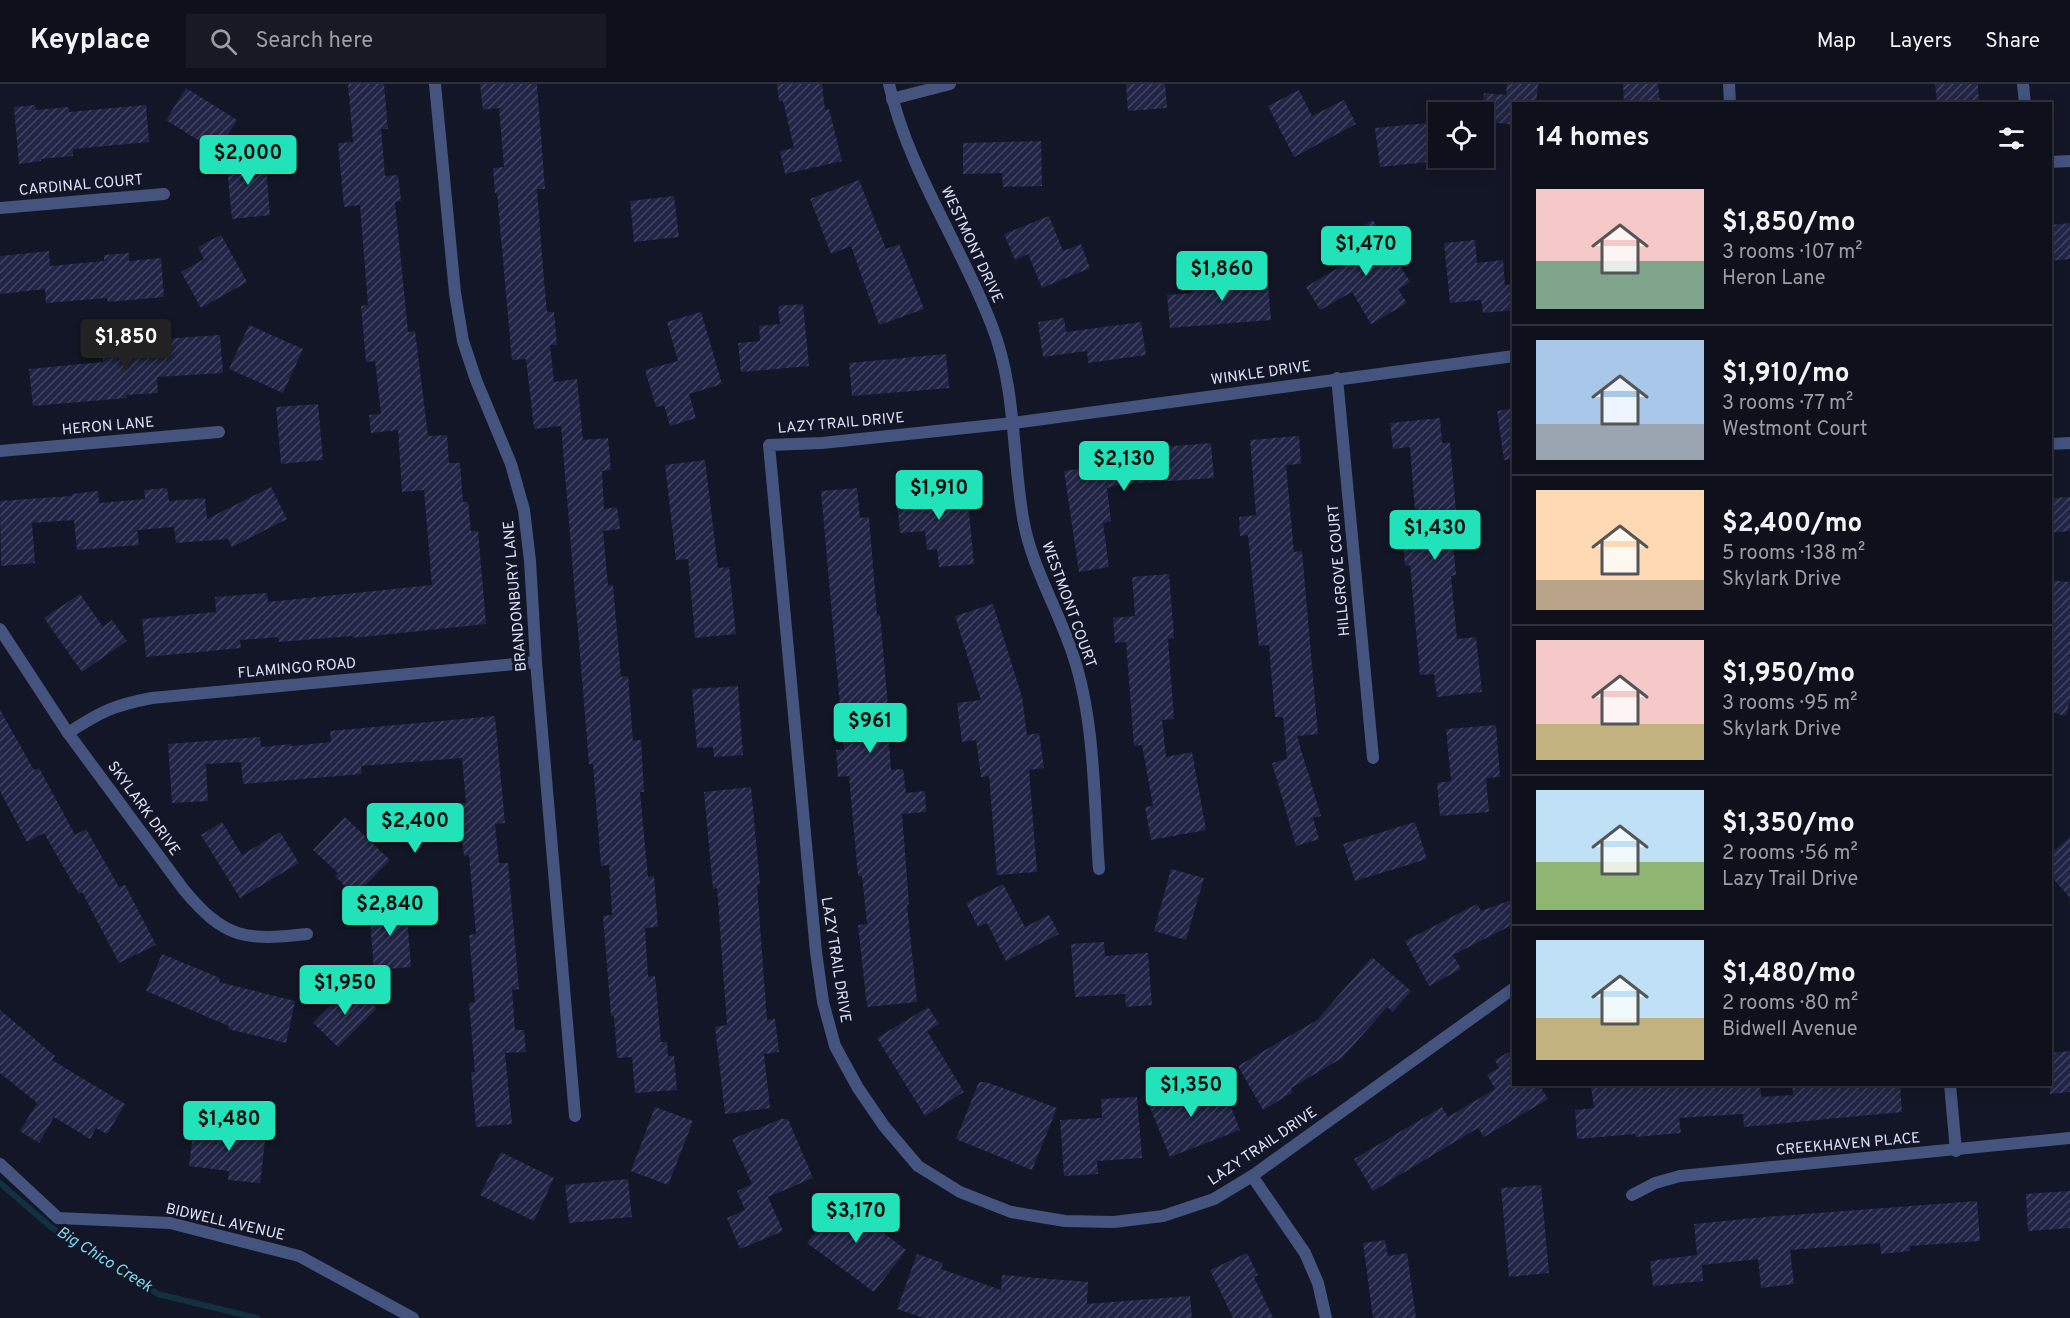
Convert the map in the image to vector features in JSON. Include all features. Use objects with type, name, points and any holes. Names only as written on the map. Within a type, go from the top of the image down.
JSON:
[{"type":"street","name":"BRANDONBURY LANE","points":[[435,84],[450,245],[463,340],[476,380],[512,464],[524,510],[575,1116]]},
{"type":"street","name":"WESTMONT DRIVE","points":[[889,84],[907,141],[993,326],[1004,361],[1012,423]]},
{"type":"street","points":[[892,99],[951,84]]},
{"type":"street","points":[[1729,84],[1730,102]]},
{"type":"street","points":[[2023,84],[2025,102]]},
{"type":"street","points":[[2052,162],[2070,160]]},
{"type":"street","name":"CARDINAL COURT","points":[[0,208],[164,194]]},
{"type":"street","name":"WINKLE DRIVE","points":[[1012,423],[1512,356]]},
{"type":"street","name":"HILLGROVE COURT","points":[[1337,378],[1373,758]]},
{"type":"street","name":"WESTMONT COURT","points":[[1012,423],[1023,519],[1032,555],[1068,640],[1084,699],[1090,741],[1099,869]]},
{"type":"street","name":"LAZY TRAIL DRIVE","points":[[1012,423],[822,443],[769,445],[815,942],[823,1002],[835,1046],[858,1088],[878,1117],[918,1166],[960,1192],[1011,1212],[1065,1221],[1114,1222],[1163,1216],[1214,1199],[1252,1176],[1512,989]]},
{"type":"street","name":"HERON LANE","points":[[0,451],[219,432]]},
{"type":"street","points":[[2052,444],[2070,443]]},
{"type":"street","name":"SKYLARK DRIVE","points":[[0,629],[68,733],[184,890],[204,913],[223,928],[247,936],[276,938],[307,934]]},
{"type":"street","name":"FLAMINGO ROAD","points":[[68,733],[98,713],[123,704],[152,698],[536,662]]},
{"type":"street","points":[[1950,1086],[1956,1151]]},
{"type":"street","name":"CREEKHAVEN PLACE","points":[[1632,1195],[1655,1183],[1680,1176],[1956,1151],[2070,1138]]},
{"type":"street","name":"BIDWELL AVENUE","points":[[0,1164],[58,1218],[170,1223],[299,1256],[413,1318]]},
{"type":"street","points":[[1252,1176],[1305,1253],[1318,1283],[1326,1318]]},
{"type":"building","points":[[348,84],[384,84],[388,129],[381,129],[385,176],[398,175],[401,201],[395,202],[408,332],[415,331],[428,436],[447,435],[449,463],[460,463],[463,502],[468,502],[471,531],[478,531],[486,624],[353,638],[352,636],[279,642],[278,637],[240,640],[241,648],[146,657],[142,619],[216,612],[215,597],[267,593],[268,602],[432,585],[424,490],[402,492],[398,430],[371,433],[369,415],[381,414],[375,361],[366,362],[361,306],[368,305],[360,205],[344,207],[338,143],[353,142]]},
{"type":"building","points":[[480,84],[537,84],[545,189],[537,189],[547,312],[554,312],[557,345],[550,345],[554,382],[577,379],[583,440],[608,438],[611,470],[602,471],[604,509],[617,507],[620,529],[603,531],[608,586],[613,585],[621,677],[628,676],[633,741],[641,740],[644,792],[640,792],[648,877],[654,876],[658,927],[645,928],[648,977],[655,976],[661,1042],[667,1042],[668,1056],[674,1056],[677,1090],[635,1093],[632,1057],[617,1058],[614,1016],[611,1016],[603,916],[612,915],[609,865],[601,866],[593,764],[589,764],[561,426],[534,429],[526,359],[512,360],[493,168],[504,167],[499,108],[483,110]]},
{"type":"building","points":[[777,84],[822,84],[825,110],[829,109],[842,161],[785,174],[780,151],[794,148],[783,101],[779,101]]},
{"type":"building","points":[[1126,84],[1165,84],[1167,108],[1128,111]]},
{"type":"building","points":[[1507,84],[1538,84],[1536,102],[1512,102],[1512,125],[1494,122],[1494,102],[1483,102],[1484,93],[1506,95]]},
{"type":"building","points":[[1623,84],[1658,84],[1660,102],[1624,102]]},
{"type":"building","points":[[1935,84],[1978,84],[1979,102],[1937,102]]},
{"type":"building","points":[[186,88],[237,120],[217,152],[166,120]]},
{"type":"building","points":[[1299,90],[1312,116],[1344,100],[1356,124],[1294,157],[1268,106]]},
{"type":"building","points":[[35,105],[36,110],[69,107],[69,112],[146,105],[149,142],[73,149],[73,156],[19,164],[14,107]]},
{"type":"building","points":[[1428,123],[1428,162],[1380,167],[1375,128]]},
{"type":"building","points":[[1041,141],[1042,186],[1003,187],[1002,173],[963,174],[963,143]]},
{"type":"building","points":[[265,154],[270,215],[232,219],[226,157]]},
{"type":"building","points":[[859,180],[886,249],[899,244],[924,309],[879,325],[851,246],[831,254],[810,199]]},
{"type":"building","points":[[674,196],[679,237],[634,242],[630,201]]},
{"type":"building","points":[[1049,216],[1063,251],[1081,244],[1090,268],[1042,288],[1028,254],[1015,260],[1004,234]]},
{"type":"building","points":[[1373,220],[1410,282],[1398,289],[1407,303],[1371,324],[1352,292],[1320,310],[1306,287],[1362,254],[1350,234]]},
{"type":"building","points":[[2070,223],[2070,259],[2052,261],[2052,225]]},
{"type":"building","points":[[221,235],[247,282],[201,308],[181,272],[204,259],[198,247]]},
{"type":"building","points":[[1475,240],[1477,263],[1503,260],[1505,285],[1512,284],[1512,310],[1483,313],[1481,300],[1450,303],[1444,243]]},
{"type":"building","points":[[49,251],[50,266],[104,261],[104,255],[129,253],[129,261],[161,258],[164,297],[108,302],[107,298],[46,303],[45,289],[0,294],[0,256]]},
{"type":"building","points":[[1267,273],[1271,320],[1170,328],[1167,295],[1192,293],[1191,279]]},
{"type":"building","points":[[803,304],[809,366],[741,372],[738,343],[760,341],[759,326],[780,324],[778,306]]},
{"type":"building","points":[[701,312],[722,384],[689,394],[696,418],[670,426],[664,405],[656,407],[645,370],[678,361],[667,322]]},
{"type":"building","points":[[1064,318],[1066,332],[1141,322],[1146,355],[1088,363],[1087,351],[1043,357],[1038,322]]},
{"type":"building","points":[[249,325],[303,349],[283,393],[229,369]]},
{"type":"building","points":[[220,335],[223,373],[157,377],[158,393],[33,406],[29,369],[103,362],[101,343],[145,340],[134,346],[161,343],[161,339]]},
{"type":"building","points":[[946,354],[949,388],[852,396],[849,363]]},
{"type":"building","points":[[318,404],[323,460],[281,464],[276,407]]},
{"type":"building","points":[[1512,408],[1512,459],[1504,460],[1497,411]]},
{"type":"building","points":[[1440,418],[1442,443],[1450,443],[1456,511],[1450,512],[1456,575],[1451,576],[1457,639],[1476,637],[1482,692],[1437,697],[1434,674],[1420,675],[1410,565],[1405,566],[1402,527],[1416,526],[1410,447],[1393,449],[1390,423]]},
{"type":"building","points":[[1299,436],[1301,464],[1286,465],[1294,552],[1302,551],[1318,734],[1297,736],[1321,816],[1313,818],[1319,839],[1296,846],[1272,763],[1287,759],[1283,717],[1275,717],[1269,645],[1259,646],[1248,535],[1240,536],[1239,517],[1256,515],[1250,440]]},
{"type":"building","points":[[1211,443],[1214,478],[1124,484],[1107,488],[1111,521],[1103,523],[1109,567],[1079,572],[1064,471],[1149,459],[1148,448]]},
{"type":"building","points":[[705,460],[718,568],[729,567],[736,634],[695,638],[688,559],[676,560],[665,465]]},
{"type":"building","points":[[966,483],[974,564],[939,567],[937,549],[927,550],[925,531],[900,533],[896,490]]},
{"type":"building","points":[[271,487],[287,519],[232,547],[228,539],[176,543],[174,527],[137,530],[139,545],[77,550],[74,520],[32,523],[35,563],[1,566],[0,501],[72,496],[72,494],[98,491],[99,503],[145,499],[144,490],[167,488],[169,501],[205,498],[207,519]]},
{"type":"building","points":[[857,488],[860,518],[869,517],[890,729],[888,729],[891,770],[903,769],[906,793],[925,791],[926,812],[902,814],[909,904],[907,905],[917,1002],[867,1007],[858,925],[867,924],[862,876],[858,876],[849,776],[838,777],[836,750],[844,750],[821,491]]},
{"type":"building","points":[[2070,497],[2070,531],[2052,533],[2052,498]]},
{"type":"building","points":[[1169,574],[1174,638],[1168,639],[1174,719],[1162,720],[1166,757],[1192,752],[1206,830],[1151,840],[1145,807],[1153,806],[1142,745],[1134,746],[1126,642],[1115,643],[1113,618],[1135,616],[1132,577]]},
{"type":"building","points":[[2052,580],[2070,582],[2070,700],[2066,716],[2052,712]]},
{"type":"building","points":[[80,594],[103,627],[112,620],[127,641],[82,672],[44,618]]},
{"type":"building","points":[[993,604],[1022,697],[1027,735],[1039,733],[1044,768],[1029,770],[1037,872],[997,875],[989,776],[981,777],[976,740],[962,742],[957,703],[981,700],[955,616]]},
{"type":"building","points":[[738,686],[743,755],[714,757],[713,747],[697,748],[692,689]]},
{"type":"building","points":[[0,710],[34,770],[39,768],[75,835],[86,829],[119,887],[125,885],[156,945],[119,963],[82,892],[79,894],[44,833],[27,842],[0,791]]},
{"type":"building","points":[[495,716],[505,823],[495,824],[499,863],[508,863],[519,989],[512,990],[515,1030],[524,1030],[526,1052],[505,1053],[512,1124],[476,1127],[471,1072],[475,1072],[469,1003],[475,1002],[469,935],[476,934],[469,855],[464,856],[459,803],[466,803],[462,758],[361,766],[362,774],[243,784],[241,762],[206,764],[208,801],[172,803],[168,744],[260,737],[261,747],[291,744],[291,746],[331,742],[330,731]]},
{"type":"building","points":[[1496,725],[1500,777],[1486,778],[1489,812],[1440,816],[1437,783],[1451,781],[1446,729]]},
{"type":"building","points":[[751,787],[760,884],[757,885],[767,1020],[775,1019],[779,1052],[764,1054],[770,1108],[725,1114],[715,1027],[727,1025],[717,888],[713,889],[704,792]]},
{"type":"building","points":[[345,817],[390,860],[355,896],[335,876],[338,873],[313,850]]},
{"type":"building","points":[[222,822],[242,855],[280,832],[299,863],[240,898],[201,835]]},
{"type":"building","points":[[1415,822],[1427,859],[1355,881],[1343,844]]},
{"type":"building","points":[[2070,837],[2070,898],[2052,877],[2052,852]]},
{"type":"building","points":[[1171,869],[1204,878],[1186,940],[1154,931]]},
{"type":"building","points":[[1003,884],[1025,927],[1049,915],[1059,934],[1006,961],[987,923],[978,927],[966,903]]},
{"type":"building","points":[[1512,900],[1512,925],[1453,955],[1461,969],[1429,986],[1405,941],[1477,904],[1481,911]]},
{"type":"building","points":[[406,905],[411,967],[374,970],[369,907]]},
{"type":"building","points":[[1104,942],[1105,956],[1148,953],[1152,1005],[1126,1007],[1125,994],[1075,997],[1071,944]]},
{"type":"building","points":[[162,954],[220,978],[219,982],[295,1001],[286,1043],[228,1029],[229,1026],[146,991]]},
{"type":"building","points":[[1372,957],[1411,991],[1393,1012],[1387,1007],[1342,1058],[1291,1088],[1293,1092],[1263,1110],[1238,1066],[1317,1020]]},
{"type":"building","points":[[352,984],[377,1008],[338,1047],[313,1023]]},
{"type":"building","points":[[928,1007],[939,1024],[927,1031],[964,1092],[925,1116],[877,1038]]},
{"type":"building","points":[[0,1010],[55,1056],[52,1060],[125,1104],[107,1134],[96,1128],[90,1139],[54,1117],[39,1143],[20,1131],[37,1103],[0,1073]]},
{"type":"building","points":[[1512,1050],[1512,1086],[1540,1086],[1548,1099],[1484,1137],[1478,1128],[1373,1191],[1354,1159],[1442,1107],[1448,1117],[1495,1089],[1487,1075],[1499,1068],[1495,1060]]},
{"type":"building","points":[[2070,1051],[2070,1092],[2050,1094],[2052,1053]]},
{"type":"building","points":[[979,1082],[986,1082],[1057,1108],[1032,1170],[956,1139]]},
{"type":"building","points":[[1178,1082],[1186,1101],[1223,1086],[1240,1130],[1170,1157],[1145,1095]]},
{"type":"building","points":[[1760,1086],[1761,1097],[1793,1095],[1792,1086],[1900,1086],[1902,1112],[1744,1127],[1743,1114],[1679,1118],[1681,1133],[1577,1139],[1575,1110],[1594,1108],[1591,1087]]},
{"type":"building","points":[[1137,1097],[1142,1158],[1097,1161],[1098,1174],[1064,1176],[1060,1120],[1102,1118],[1101,1099]]},
{"type":"building","points":[[655,1107],[693,1121],[668,1185],[631,1171]]},
{"type":"building","points":[[781,1119],[788,1119],[813,1178],[768,1197],[783,1231],[740,1249],[727,1218],[745,1210],[737,1191],[752,1184],[732,1139]]},
{"type":"building","points":[[194,1125],[266,1132],[260,1183],[228,1180],[229,1171],[189,1166]]},
{"type":"building","points":[[501,1152],[554,1178],[534,1221],[480,1195]]},
{"type":"building","points":[[628,1179],[632,1217],[569,1223],[565,1185]]},
{"type":"building","points":[[1541,1185],[1549,1273],[1509,1277],[1501,1188]]},
{"type":"building","points":[[2070,1191],[2070,1228],[2028,1231],[2026,1194]]},
{"type":"building","points":[[844,1194],[869,1212],[864,1218],[906,1250],[874,1292],[807,1243]]},
{"type":"building","points":[[1977,1201],[1980,1241],[1910,1246],[1910,1251],[1881,1254],[1880,1243],[1790,1250],[1794,1284],[1761,1288],[1758,1259],[1702,1265],[1703,1281],[1653,1286],[1650,1261],[1697,1255],[1694,1224]]},
{"type":"building","points":[[1385,1240],[1388,1256],[1407,1253],[1416,1318],[1373,1318],[1363,1243]]},
{"type":"building","points":[[1247,1253],[1258,1275],[1254,1277],[1273,1318],[1233,1318],[1210,1270]]},
{"type":"building","points":[[917,1254],[943,1263],[941,1269],[1001,1290],[1002,1275],[1088,1282],[1087,1304],[1190,1296],[1192,1318],[923,1318],[897,1309]]},
{"type":"waterway","name":"Big Chico Creek","points":[[0,1183],[52,1228],[158,1294],[257,1318]]}]
